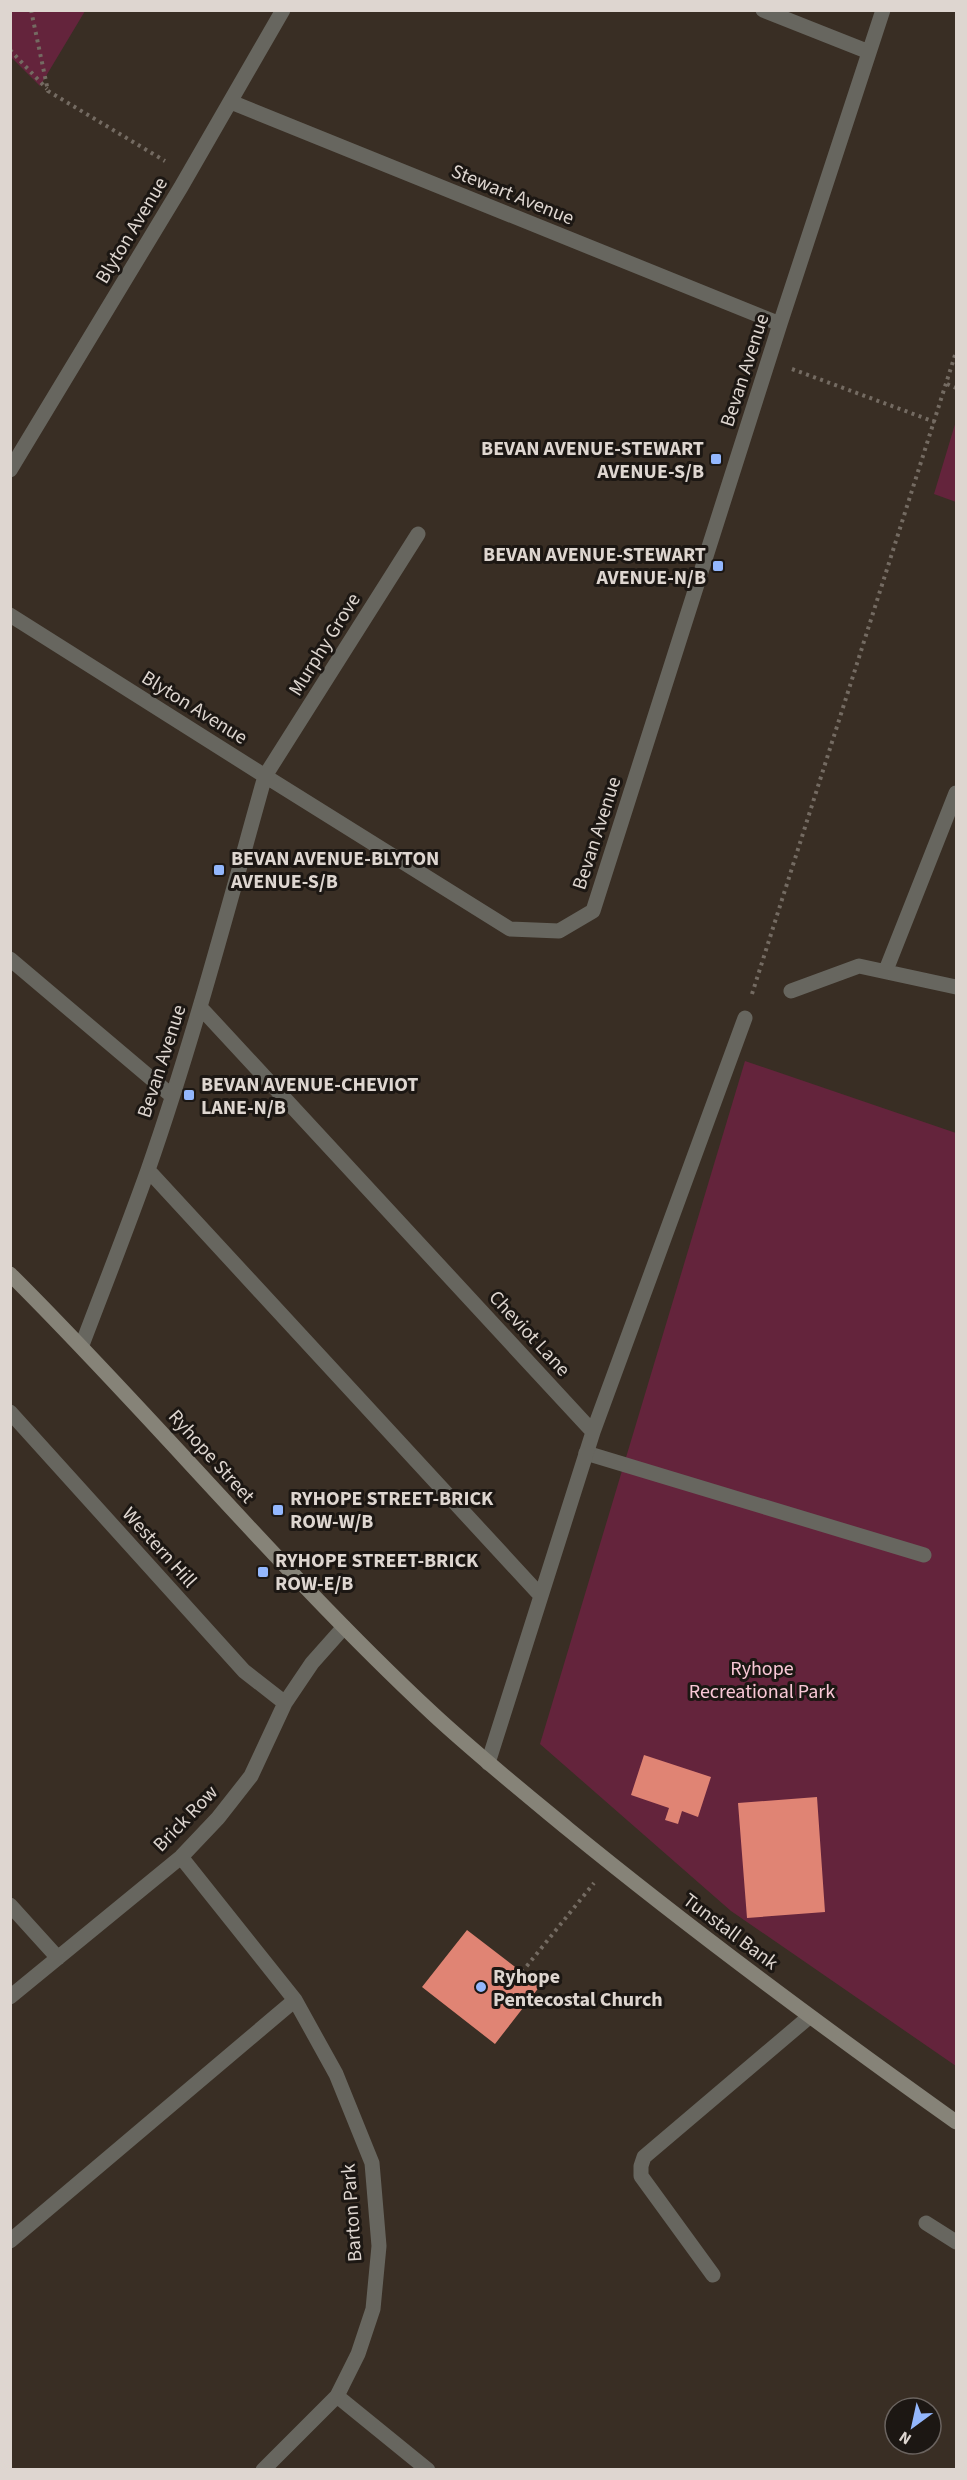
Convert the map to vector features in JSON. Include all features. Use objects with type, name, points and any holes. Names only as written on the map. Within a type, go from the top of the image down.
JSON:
[{"type":"main road","name":"Ryhope Street","points":[[10,1274],[82,1345],[251,1530],[344,1627],[431,1712],[488,1763]]},
{"type":"main road","name":"Tunstall Bank","points":[[488,1763],[660,1905],[809,2017],[957,2122]]},
{"type":"street","name":"Blyton Avenue","points":[[10,470],[188,175],[283,10]]},
{"type":"street","points":[[763,10],[869,52]]},
{"type":"street","name":"Bevan Avenue","points":[[82,1345],[148,1170],[172,1096],[200,1007],[265,776],[510,929],[559,931],[593,911],[768,361],[883,10]]},
{"type":"street","name":"Stewart Avenue","points":[[231,102],[780,324]]},
{"type":"street","name":"Murphy Grove","points":[[265,776],[418,534]]},
{"type":"street","name":"Blyton Avenue","points":[[10,615],[265,776]]},
{"type":"street","points":[[886,970],[957,793]]},
{"type":"street","points":[[10,959],[172,1096]]},
{"type":"street","points":[[791,991],[859,966],[957,987]]},
{"type":"street","name":"Cheviot Lane","points":[[200,1007],[593,1432]]},
{"type":"street","points":[[488,1763],[593,1432],[745,1018]]},
{"type":"street","points":[[148,1170],[541,1596]]},
{"type":"street","name":"Western Hill","points":[[10,1413],[244,1671],[285,1703]]},
{"type":"street","points":[[586,1453],[924,1555]]},
{"type":"street","name":"Brick Row","points":[[10,1997],[181,1857],[218,1818],[250,1776],[285,1703],[312,1663],[344,1627]]},
{"type":"street","name":"Barton Park","points":[[181,1857],[295,2001],[336,2074],[372,2163],[379,2246],[373,2309],[358,2354],[337,2396],[262,2469]]},
{"type":"street","points":[[10,1905],[58,1958]]},
{"type":"street","points":[[10,2241],[295,2001]]},
{"type":"street","points":[[713,2276],[641,2176],[644,2157],[809,2017]]},
{"type":"street","points":[[926,2223],[957,2242]]},
{"type":"street","points":[[337,2396],[428,2469]]},
{"type":"path","points":[[31,10],[48,91]]},
{"type":"path","points":[[10,50],[48,91],[188,175]]},
{"type":"path","points":[[745,1018],[957,352]]},
{"type":"path","points":[[768,361],[935,422]]},
{"type":"path","points":[[947,384],[957,388]]},
{"type":"path","points":[[522,1972],[610,1863]]},
{"type":"green space","points":[[10,11],[85,11],[40,86],[11,57]]},
{"type":"green space","points":[[956,421],[956,502],[934,494]]},
{"type":"green space","name":"Ryhope Recreational Park","points":[[745,1061],[956,1133],[956,2066],[731,1911],[540,1744]]},
{"type":"building","points":[[644,1755],[711,1777],[698,1817],[682,1811],[678,1824],[665,1820],[669,1808],[631,1795]]},
{"type":"building","points":[[817,1797],[825,1912],[747,1918],[738,1803]]},
{"type":"building","name":"Ryhope Pentecostal Church","points":[[467,1930],[540,1986],[495,2044],[422,1987]]},
{"type":"place","name":"BEVAN AVENUE-STEWART AVENUE-S/B","points":[[716,459]]},
{"type":"place","name":"BEVAN AVENUE-STEWART AVENUE-N/B","points":[[718,566]]},
{"type":"place","name":"BEVAN AVENUE-BLYTON AVENUE-S/B","points":[[219,870]]},
{"type":"place","name":"BEVAN AVENUE-CHEVIOT LANE-N/B","points":[[189,1095]]},
{"type":"place","name":"RYHOPE STREET-BRICK ROW-W/B","points":[[278,1510]]},
{"type":"place","name":"RYHOPE STREET-BRICK ROW-E/B","points":[[263,1572]]},
{"type":"place","name":"Ryhope Pentecostal Church","points":[[481,1987]]}]
